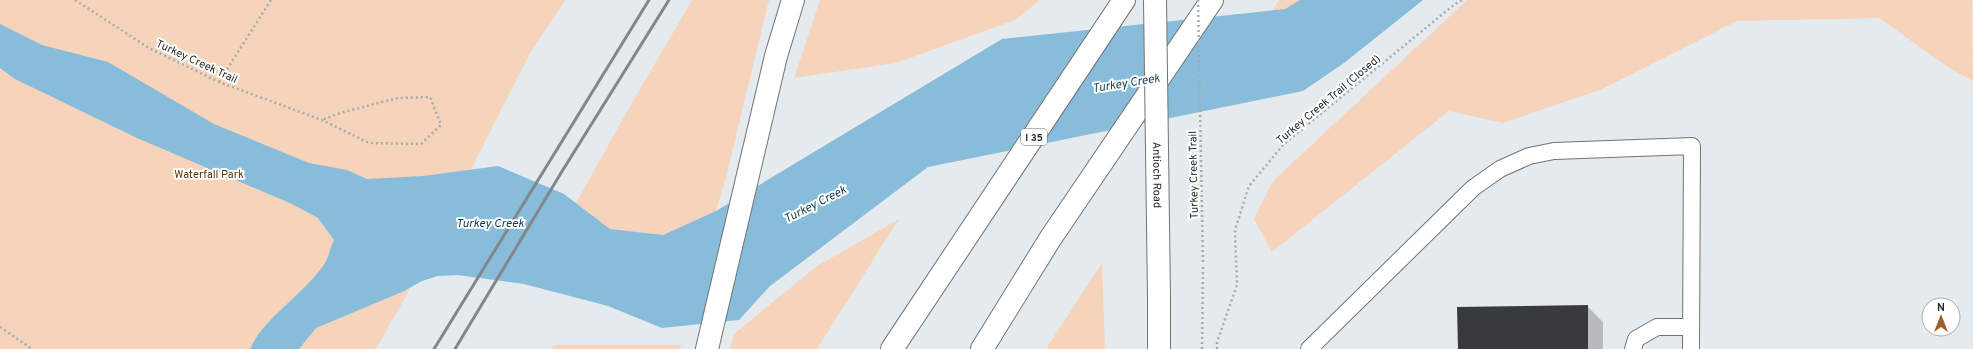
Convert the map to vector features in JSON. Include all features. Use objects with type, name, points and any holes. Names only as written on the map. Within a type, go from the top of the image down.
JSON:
[{"type":"main road","points":[[707,349],[776,56],[793,0]]},
{"type":"main road","name":"I 35","points":[[892,349],[1124,0]]},
{"type":"main road","name":"Antioch Road","points":[[1155,0],[1159,349]]},
{"type":"main road","points":[[982,349],[1050,239],[1212,0]]},
{"type":"lane","points":[[1309,349],[1473,188],[1500,169],[1529,156],[1554,151],[1692,146],[1691,349]]},
{"type":"lane","points":[[1633,349],[1636,339],[1657,327],[1691,327]]},
{"type":"path","name":"Turkey Creek Trail","points":[[75,0],[149,48],[219,82],[322,120],[369,143],[421,144],[441,125],[430,98],[398,98],[340,113],[322,120]]},
{"type":"path","points":[[219,82],[271,0]]},
{"type":"path","name":"Turkey Creek Trail","points":[[1198,0],[1203,265],[1202,349]]},
{"type":"path","name":"Turkey Creek Trail (Closed)","points":[[1217,349],[1217,342],[1237,284],[1235,230],[1249,186],[1284,144],[1455,4],[1462,0]]},
{"type":"path","points":[[0,328],[32,349]]},
{"type":"green space","name":"Waterfall Park","points":[[0,0],[566,0],[530,53],[415,280],[376,349],[0,349]]},
{"type":"green space","points":[[692,0],[769,0],[726,177],[716,211],[663,235],[610,229],[576,203]]},
{"type":"green space","points":[[820,0],[1040,0],[1015,20],[896,63],[794,78]]},
{"type":"green space","points":[[1279,0],[1300,0],[1285,9],[1272,11]]},
{"type":"green space","points":[[1467,0],[1972,0],[1973,81],[1949,68],[1879,18],[1737,21],[1600,90],[1503,123],[1449,111],[1272,252],[1254,219],[1273,181]]},
{"type":"green space","points":[[899,219],[817,349],[730,349],[734,334],[817,266]]},
{"type":"green space","points":[[1102,263],[1105,349],[1046,349]]},
{"type":"green space","points":[[554,345],[682,345],[680,349],[552,349]]},
{"type":"water","name":"Turkey Creek","points":[[1300,0],[1423,0],[1344,63],[1303,91],[928,167],[770,286],[739,320],[662,328],[608,306],[524,284],[457,275],[438,276],[422,281],[402,292],[316,328],[299,349],[250,349],[256,337],[265,326],[307,285],[326,261],[334,240],[318,218],[292,204],[137,138],[15,79],[0,68],[0,24],[42,45],[108,62],[214,124],[309,163],[347,170],[367,179],[423,176],[498,166],[564,194],[610,229],[663,235],[716,211],[1002,39],[1285,9]]},
{"type":"building","points":[[1588,305],[1588,349],[1458,349],[1457,307]]},
{"type":"railway","points":[[434,349],[649,0]]},
{"type":"railway","points":[[455,349],[561,173],[669,0]]}]
